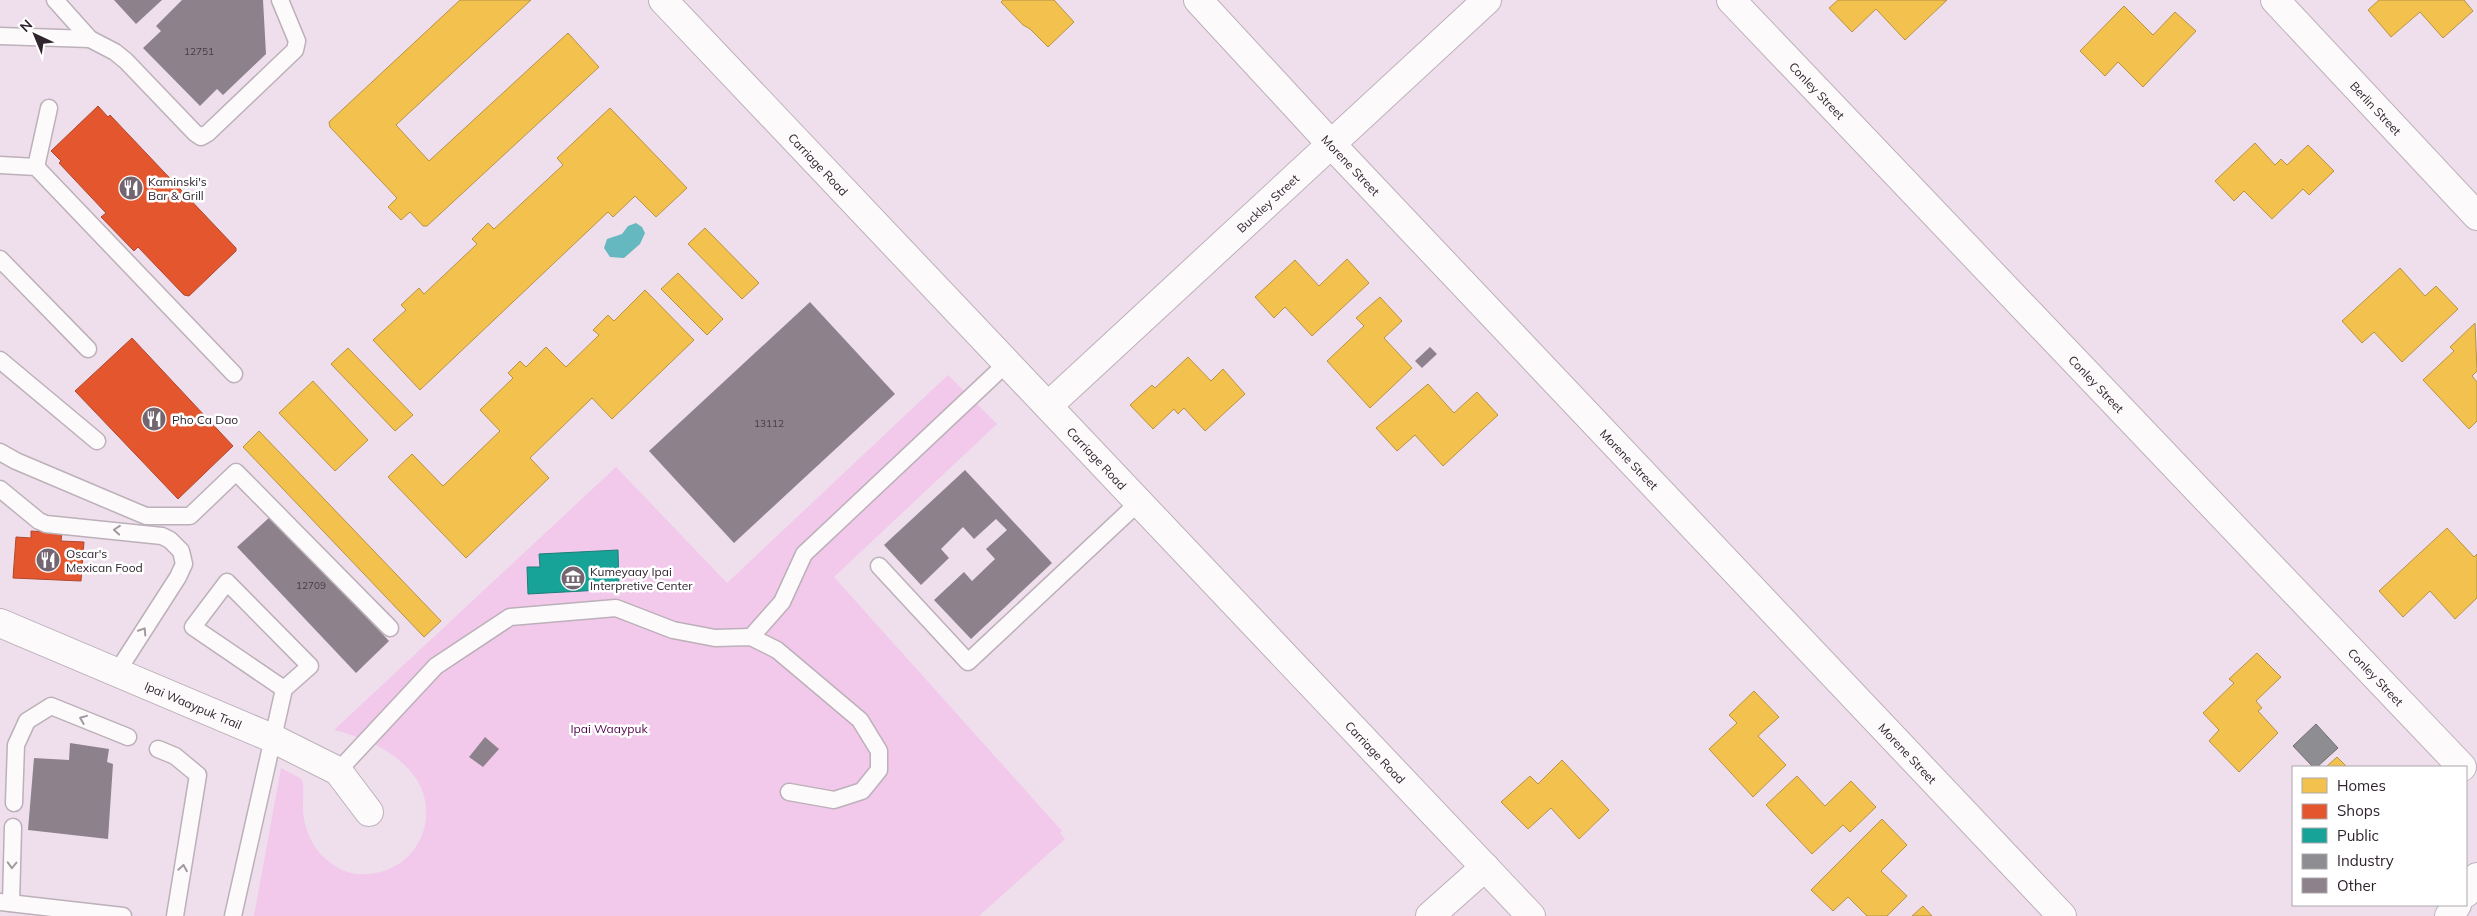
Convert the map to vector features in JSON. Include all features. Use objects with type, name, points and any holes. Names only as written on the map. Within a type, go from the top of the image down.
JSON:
[{"type":"street","name":"Carriage Road","points":[[663,0],[1531,916]]},
{"type":"street","name":"Morene Street","points":[[1198,0],[1331,144],[2062,916]]},
{"type":"street","name":"Buckley Street","points":[[1048,406],[1487,0]]},
{"type":"street","name":"Conley Street","points":[[1731,0],[2461,766]]},
{"type":"street","name":"Berlin Street","points":[[2275,0],[2477,216]]},
{"type":"street","name":"Ipai Waaypuk Trail","points":[[0,623],[272,738],[338,770],[369,812]]},
{"type":"street","points":[[2467,772],[2477,782]]},
{"type":"street","points":[[1430,916],[1485,867]]},
{"type":"street","points":[[2467,892],[2477,877]]},
{"type":"lane","points":[[55,0],[90,39],[115,52],[126,61],[195,133],[202,137],[295,50],[297,41],[280,0]]},
{"type":"lane","points":[[0,36],[90,39]]},
{"type":"lane","points":[[36,167],[49,108]]},
{"type":"lane","points":[[0,165],[36,167],[234,374]]},
{"type":"lane","points":[[0,259],[88,349]]},
{"type":"lane","points":[[0,360],[97,441]]},
{"type":"lane","points":[[751,637],[782,602],[804,554],[1007,363]]},
{"type":"lane","points":[[0,452],[16,461],[146,516],[190,516],[236,472],[390,628]]},
{"type":"lane","points":[[0,489],[39,521],[46,524],[151,533],[170,540],[181,551],[184,564],[178,577],[117,672]]},
{"type":"lane","points":[[879,566],[968,662],[1139,502]]},
{"type":"lane","points":[[233,916],[284,689],[310,666],[227,582],[193,627],[284,689]]},
{"type":"lane","points":[[338,770],[436,666],[510,617],[616,608],[673,630],[715,638],[751,637],[777,650],[860,720],[879,751],[879,770],[862,791],[834,800],[789,792]]},
{"type":"lane","points":[[14,803],[16,745],[27,721],[51,706],[128,738]]},
{"type":"lane","points":[[158,749],[175,756],[198,775],[175,916]]},
{"type":"lane","points":[[14,827],[6,903],[123,916]]},
{"type":"green space","name":"Ipai Waaypuk","points":[[948,375],[997,424],[834,577],[1062,831],[1060,833],[1065,839],[979,916],[254,916],[281,768],[300,778],[303,782],[304,822],[310,839],[325,858],[335,866],[354,874],[375,873],[390,869],[403,861],[413,851],[421,838],[426,810],[424,795],[417,780],[410,770],[391,754],[369,742],[334,730],[616,467],[727,583]]},
{"type":"water","points":[[636,223],[642,227],[645,233],[640,244],[624,258],[610,257],[604,248],[607,239],[622,234],[628,226]]},
{"type":"building: Homes","points":[[460,0],[531,0],[396,125],[429,161],[568,33],[599,67],[427,226],[423,226],[410,212],[401,220],[388,207],[397,198],[330,127],[329,122]]},
{"type":"building: Homes","points":[[1003,0],[1054,0],[1074,22],[1048,47],[1030,29],[1023,25],[1001,2]]},
{"type":"building: Homes","points":[[1838,0],[1947,0],[1905,40],[1876,9],[1852,32],[1829,8]]},
{"type":"building: Homes","points":[[2379,0],[2464,0],[2473,11],[2443,38],[2420,12],[2391,37],[2368,10]]},
{"type":"building: Homes","points":[[2124,6],[2153,35],[2175,12],[2196,31],[2143,87],[2118,62],[2105,76],[2080,51]]},
{"type":"building: Homes","points":[[610,108],[687,188],[656,217],[635,196],[613,217],[608,212],[420,390],[373,340],[406,310],[401,305],[419,288],[424,294],[477,244],[472,239],[488,223],[494,229],[563,165],[557,158]]},
{"type":"building: Homes","points":[[2255,143],[2275,165],[2281,159],[2287,165],[2308,145],[2334,171],[2309,195],[2303,189],[2272,219],[2244,191],[2234,201],[2215,181]]},
{"type":"building: Homes","points":[[705,228],[759,283],[742,299],[688,244]]},
{"type":"building: Homes","points":[[1347,259],[1369,283],[1312,336],[1285,307],[1274,318],[1255,297],[1295,260],[1319,286]]},
{"type":"building: Homes","points":[[2400,268],[2425,296],[2436,286],[2458,309],[2402,362],[2374,332],[2362,343],[2342,321]]},
{"type":"building: Homes","points":[[678,273],[723,319],[707,335],[661,289]]},
{"type":"building: Homes","points":[[645,290],[694,340],[612,419],[592,398],[530,458],[549,478],[466,558],[388,477],[412,454],[443,486],[500,431],[480,410],[513,378],[508,373],[520,361],[526,367],[546,347],[566,367],[599,335],[593,330],[608,315],[614,321]]},
{"type":"building: Homes","points":[[1380,297],[1402,321],[1384,338],[1412,368],[1370,408],[1327,361],[1364,326],[1356,318]]},
{"type":"building: Homes","points":[[2475,323],[2477,371],[2472,376],[2477,382],[2477,421],[2469,429],[2423,380],[2454,351],[2450,347]]},
{"type":"building: Homes","points":[[348,348],[413,415],[395,431],[331,364]]},
{"type":"building: Homes","points":[[1188,357],[1211,381],[1223,369],[1245,394],[1205,431],[1184,408],[1178,414],[1174,409],[1153,429],[1130,405],[1152,385],[1155,388]]},
{"type":"building: Homes","points":[[313,381],[368,440],[335,471],[279,413]]},
{"type":"building: Homes","points":[[1428,384],[1454,413],[1477,392],[1498,415],[1443,466],[1415,435],[1397,451],[1376,428]]},
{"type":"building: Homes","points":[[259,431],[441,621],[424,637],[243,447]]},
{"type":"building: Homes","points":[[2447,528],[2474,557],[2477,554],[2477,598],[2455,619],[2430,591],[2403,617],[2379,591]]},
{"type":"building: Homes","points":[[2257,653],[2281,677],[2256,701],[2262,708],[2258,711],[2278,733],[2239,772],[2209,741],[2219,730],[2203,713],[2234,683],[2229,679]]},
{"type":"building: Homes","points":[[1754,691],[1779,717],[1758,736],[1786,765],[1753,797],[1709,749],[1737,723],[1729,715]]},
{"type":"building: Homes","points":[[2337,757],[2346,766],[2327,766]]},
{"type":"building: Homes","points":[[1562,760],[1609,810],[1579,839],[1551,808],[1528,829],[1501,802],[1530,776],[1538,784]]},
{"type":"building: Homes","points":[[1797,776],[1825,806],[1851,781],[1876,807],[1850,832],[1843,825],[1812,854],[1766,805]]},
{"type":"building: Homes","points":[[1882,819],[1907,845],[1881,871],[1907,896],[1887,916],[1867,916],[1848,897],[1833,911],[1811,890]]},
{"type":"building: Homes","points":[[1923,906],[1932,916],[1912,916]]},
{"type":"building: Shops","name":"Kaminski's Bar & Grill","points":[[98,106],[108,117],[110,115],[236,248],[236,251],[189,296],[184,295],[138,247],[134,251],[101,217],[106,213],[59,163],[61,161],[51,151]]},
{"type":"building: Shops","name":"Pho Ca Dao","points":[[132,338],[233,446],[178,499],[75,391]]},
{"type":"building: Shops","name":"Oscar's Mexican Food","points":[[31,531],[62,533],[61,541],[84,542],[81,581],[13,578],[16,537],[31,538]]},
{"type":"building: Public","name":"Kumeyaay Ipai Interpretive Center","points":[[618,550],[619,589],[528,594],[527,567],[540,567],[539,554]]},
{"type":"building: Industry","points":[[2316,724],[2338,748],[2318,766],[2312,766],[2293,746]]},
{"type":"building: Other","points":[[114,0],[162,0],[136,24]]},
{"type":"building: Other","points":[[182,0],[263,0],[266,54],[223,95],[217,89],[200,106],[143,48],[161,31],[156,26]]},
{"type":"building: Other","points":[[810,302],[895,394],[734,543],[649,451]]},
{"type":"building: Other","points":[[1430,347],[1437,354],[1422,368],[1415,361]]},
{"type":"building: Other","points":[[965,470],[1052,563],[971,639],[934,600],[964,572],[972,581],[995,559],[986,549],[1007,530],[996,519],[974,539],[963,527],[941,549],[949,558],[921,585],[884,545]]},
{"type":"building: Other","points":[[271,516],[389,641],[356,673],[237,547]]},
{"type":"building: Other","points":[[485,737],[499,749],[483,767],[469,757]]},
{"type":"building: Other","points":[[70,743],[109,749],[107,762],[113,764],[108,839],[28,830],[34,758],[69,760]]},
{"type":"place","name":"Kaminski's Bar & Grill","points":[[131,188]]},
{"type":"place","name":"Pho Ca Dao","points":[[154,419]]},
{"type":"place","name":"Oscar's Mexican Food","points":[[48,560]]},
{"type":"place","name":"Kumeyaay Ipai Interpretive Center","points":[[573,578]]}]
